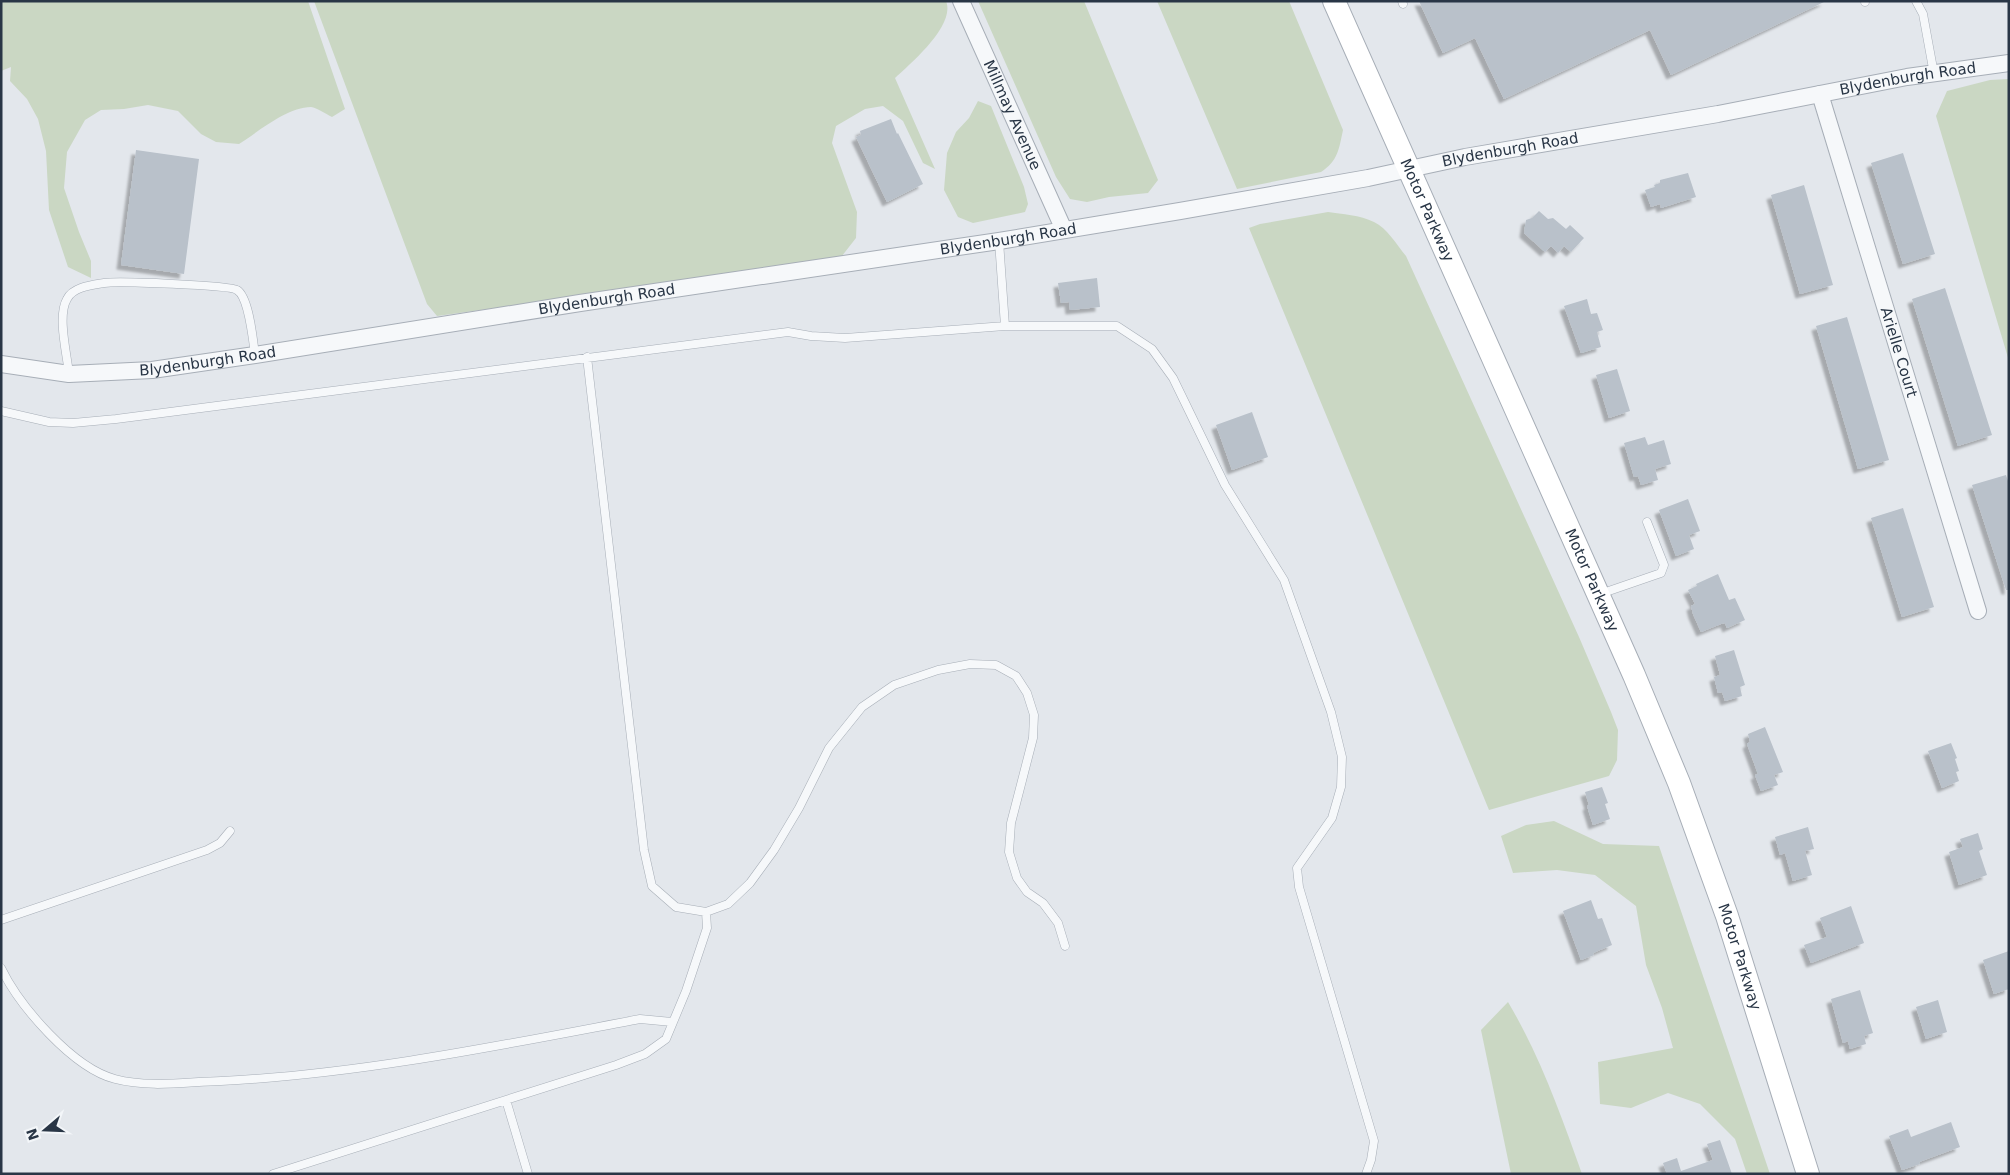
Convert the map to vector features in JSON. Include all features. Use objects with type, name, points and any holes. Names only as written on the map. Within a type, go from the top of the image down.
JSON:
[{"type":"main road","name":"Motor Parkway","points":[[1334,1],[1646,704],[1693,822],[1739,954],[1808,1174]]},
{"type":"street","name":"Millmay Avenue","points":[[961,1],[1064,230]]},
{"type":"street","name":"Blydenburgh Road","points":[[1,364],[69,374],[152,370],[255,355],[580,303],[999,241],[1368,178],[1465,157],[1709,116],[1820,94],[2009,63]]},
{"type":"street","name":"Arielle Court","points":[[1820,94],[1978,611]]},
{"type":"lane","points":[[1916,1],[1923,14],[1934,74]]},
{"type":"lane","points":[[999,241],[1004,326]]},
{"type":"lane","points":[[69,374],[62,315],[67,299],[75,290],[106,283],[196,285],[236,290],[244,298],[255,355]]},
{"type":"lane","points":[[1,411],[49,422],[73,423],[788,332],[811,336],[845,338],[1004,326],[1117,326],[1152,349],[1173,378],[1225,485],[1284,580],[1331,712],[1342,757],[1341,787],[1332,818],[1296,868],[1298,887],[1374,1141],[1366,1174]]},
{"type":"lane","points":[[587,357],[644,850],[652,886],[676,907],[706,912],[728,904],[750,883],[774,850],[799,808],[829,748],[862,707],[894,685],[938,670],[970,664],[996,665],[1016,676],[1027,694],[1034,715],[1033,738],[1011,823],[1009,852],[1017,878],[1027,892],[1043,903],[1058,923],[1065,946]]},
{"type":"lane","points":[[1598,595],[1661,573],[1664,565],[1647,522]]},
{"type":"lane","points":[[1,920],[207,850],[220,843],[230,831]]},
{"type":"lane","points":[[273,1174],[616,1065],[645,1054],[666,1039],[686,991],[707,928],[706,912]]},
{"type":"lane","points":[[1,968],[27,1008],[60,1046],[85,1064],[114,1079],[149,1084],[265,1079],[443,1056],[640,1019],[672,1022]]},
{"type":"lane","points":[[506,1100],[528,1174]]},
{"type":"green space","points":[[1,1],[308,1],[345,109],[332,117],[311,107],[292,111],[273,121],[239,144],[216,142],[201,134],[178,111],[148,105],[101,110],[85,120],[67,152],[64,188],[91,261],[91,278],[68,267],[49,210],[46,151],[38,119],[27,99],[10,81],[11,67],[1,71]]},
{"type":"green space","points":[[314,1],[946,1],[947,11],[938,32],[921,53],[895,78],[935,169],[923,163],[903,121],[883,106],[865,109],[836,126],[832,143],[857,212],[856,238],[838,261],[437,316],[427,304]]},
{"type":"green space","points":[[978,1],[1084,1],[1158,180],[1148,193],[1109,197],[1087,202],[1070,199],[1056,177]]},
{"type":"green space","points":[[1157,1],[1289,1],[1343,130],[1339,149],[1327,168],[1321,172],[1237,189]]},
{"type":"green space","points":[[2009,79],[2009,361],[1936,116],[1947,91],[1990,80]]},
{"type":"green space","points":[[978,101],[991,106],[1024,187],[1028,204],[1025,212],[973,223],[958,217],[944,190],[947,153],[956,132],[969,118]]},
{"type":"green space","points":[[1328,212],[1357,216],[1374,222],[1387,232],[1406,256],[1579,637],[1611,712],[1618,730],[1617,760],[1609,776],[1489,810],[1249,228],[1260,224]]},
{"type":"green space","points":[[1554,821],[1603,844],[1659,846],[1770,1174],[1747,1174],[1735,1139],[1700,1104],[1668,1093],[1631,1108],[1600,1104],[1598,1062],[1673,1048],[1662,1008],[1646,965],[1636,906],[1595,875],[1557,870],[1513,873],[1501,836],[1526,825]]},
{"type":"green space","points":[[1508,1002],[1520,1022],[1540,1065],[1582,1174],[1511,1174],[1481,1030]]},
{"type":"building","points":[[1419,1],[1826,1],[1671,75],[1650,30],[1504,99],[1475,38],[1443,53]]},
{"type":"building","points":[[891,119],[923,184],[887,202],[856,137],[861,135],[860,131]]},
{"type":"building","points":[[136,150],[199,159],[184,274],[121,265]]},
{"type":"building","points":[[1903,153],[1935,254],[1903,264],[1871,163]]},
{"type":"building","points":[[1688,173],[1696,197],[1661,208],[1660,204],[1651,207],[1645,190],[1655,187],[1654,185],[1660,183],[1660,180]]},
{"type":"building","points":[[1804,185],[1833,285],[1800,294],[1771,195]]},
{"type":"building","points":[[1539,211],[1548,219],[1553,218],[1566,229],[1570,225],[1584,238],[1571,252],[1564,246],[1558,253],[1551,246],[1545,252],[1524,233],[1526,220],[1532,218]]},
{"type":"building","points":[[1097,278],[1100,307],[1070,310],[1069,302],[1061,303],[1058,283]]},
{"type":"building","points":[[1945,288],[1992,435],[1958,446],[1912,299]]},
{"type":"building","points":[[1587,299],[1591,314],[1597,313],[1603,330],[1597,332],[1601,347],[1581,353],[1564,306]]},
{"type":"building","points":[[1847,317],[1889,460],[1858,469],[1816,326]]},
{"type":"building","points":[[1617,369],[1630,411],[1609,418],[1596,375]]},
{"type":"building","points":[[1252,412],[1268,457],[1232,470],[1216,425]]},
{"type":"building","points":[[1645,437],[1648,445],[1664,440],[1671,464],[1655,469],[1658,480],[1641,485],[1638,476],[1634,477],[1624,443]]},
{"type":"building","points":[[2006,475],[2009,484],[2009,590],[2006,590],[1972,485]]},
{"type":"building","points":[[1688,499],[1700,531],[1689,535],[1694,549],[1676,556],[1659,510]]},
{"type":"building","points":[[1903,508],[1934,607],[1902,617],[1871,518]]},
{"type":"building","points":[[1718,574],[1729,600],[1735,598],[1745,620],[1727,628],[1725,623],[1701,632],[1691,606],[1695,604],[1688,590],[1697,586],[1696,584]]},
{"type":"building","points":[[1734,650],[1745,685],[1740,687],[1742,696],[1725,701],[1722,692],[1718,693],[1714,677],[1720,675],[1715,656]]},
{"type":"building","points":[[1765,727],[1783,772],[1774,775],[1778,785],[1761,791],[1755,775],[1758,774],[1747,744],[1750,742],[1748,734]]},
{"type":"building","points":[[1951,743],[1957,758],[1955,759],[1959,771],[1956,772],[1959,781],[1942,788],[1928,751]]},
{"type":"building","points":[[1602,787],[1608,803],[1605,804],[1610,819],[1593,825],[1585,792]]},
{"type":"building","points":[[1808,827],[1814,849],[1805,851],[1812,875],[1793,881],[1785,853],[1780,855],[1775,837]]},
{"type":"building","points":[[1978,833],[1983,849],[1979,851],[1987,875],[1959,885],[1949,852],[1963,847],[1960,839]]},
{"type":"building","points":[[1591,900],[1598,919],[1602,918],[1612,945],[1581,960],[1563,911]]},
{"type":"building","points":[[1851,906],[1864,943],[1811,963],[1804,945],[1827,937],[1820,918]]},
{"type":"building","points":[[2009,951],[2009,989],[1994,994],[1983,960]]},
{"type":"building","points":[[1860,990],[1873,1033],[1864,1036],[1866,1044],[1850,1049],[1848,1041],[1843,1043],[1831,999]]},
{"type":"building","points":[[1938,1000],[1947,1032],[1926,1039],[1916,1007]]},
{"type":"building","points":[[1951,1122],[1960,1147],[1902,1170],[1889,1136],[1908,1129],[1911,1137]]},
{"type":"building","points":[[1720,1140],[1732,1174],[1667,1174],[1663,1163],[1677,1158],[1681,1171],[1713,1160],[1707,1144]]}]
